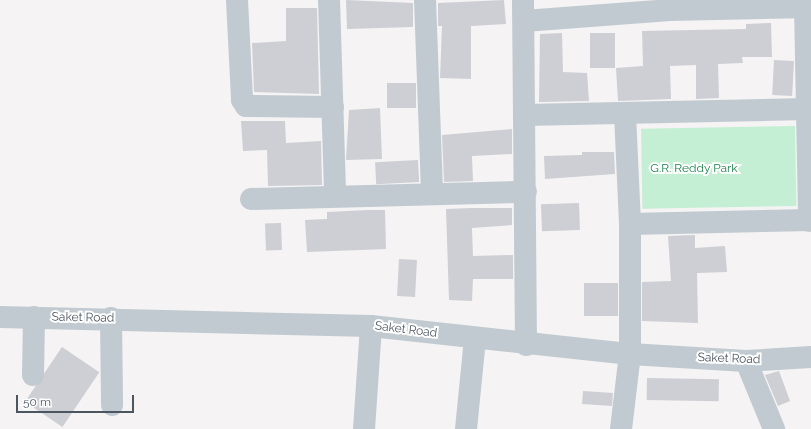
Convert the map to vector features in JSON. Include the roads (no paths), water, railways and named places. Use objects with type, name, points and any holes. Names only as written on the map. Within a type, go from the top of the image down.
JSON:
[{"type":"street","points":[[237,0],[242,100],[246,106],[333,107]]},
{"type":"street","points":[[329,0],[333,107],[334,196]]},
{"type":"street","points":[[425,0],[432,192]]},
{"type":"street","points":[[526,345],[524,10],[670,5],[808,7],[807,109],[810,220],[630,224]]},
{"type":"street","points":[[524,115],[625,115],[807,109]]},
{"type":"street","points":[[621,429],[630,354],[630,224],[625,115]]},
{"type":"street","points":[[251,199],[432,192],[526,192]]},
{"type":"street","name":"Saket Road","points":[[0,317],[111,318],[371,326],[526,345],[746,362],[811,356]]},
{"type":"street","points":[[33,375],[34,317]]},
{"type":"street","points":[[111,318],[112,405]]},
{"type":"street","points":[[364,429],[371,326]]},
{"type":"street","points":[[466,429],[475,339]]},
{"type":"street","points":[[746,362],[774,429]]},
{"type":"park label","name":"G.R. Reddy Park","points":[[694,169]]}]
